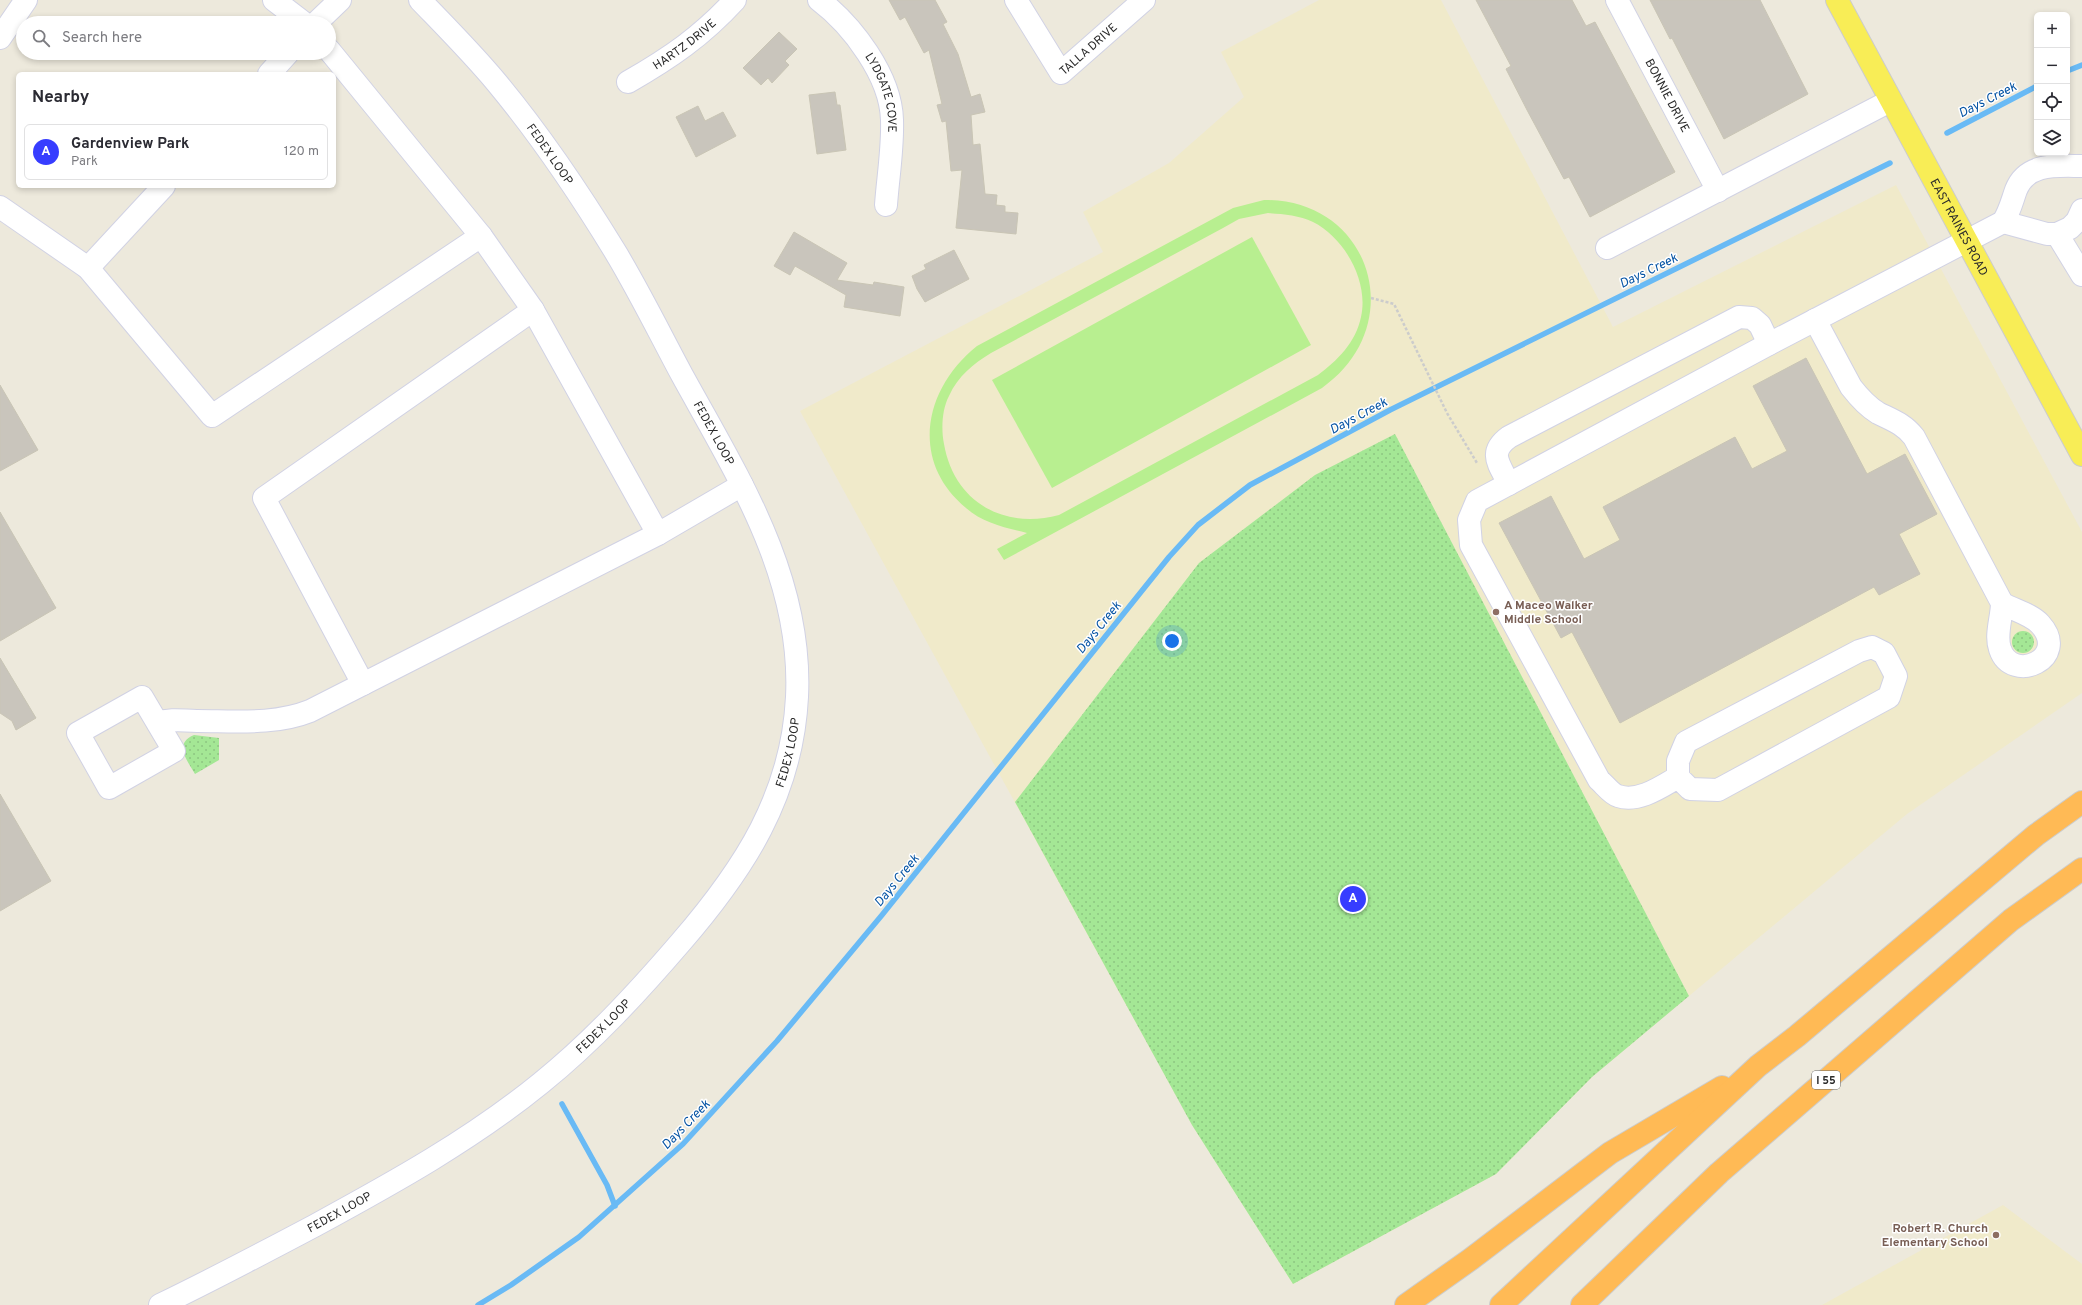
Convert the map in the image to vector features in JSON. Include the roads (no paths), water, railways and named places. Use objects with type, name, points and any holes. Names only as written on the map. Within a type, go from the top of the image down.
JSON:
[{"type":"highway","points":[[1501,1305],[1758,1066],[1797,1036],[2036,835],[2082,802]]},
{"type":"highway","name":"I 55","points":[[1582,1305],[1719,1173],[2012,920],[2082,869]]},
{"type":"highway","points":[[1406,1305],[1472,1259],[1610,1153],[1758,1066]]},
{"type":"main road","name":"EAST RAINES ROAD","points":[[1837,0],[1890,101],[2082,455]]},
{"type":"street","points":[[0,38],[26,0]]},
{"type":"street","points":[[274,0],[295,16]]},
{"type":"street","points":[[323,16],[340,0]]},
{"type":"street","name":"FEDEX LOOP","points":[[160,1305],[211,1280],[408,1175],[512,1107],[575,1054],[616,1015],[692,929],[735,874],[756,841],[769,814],[779,788],[794,730],[797,694],[792,625],[783,583],[768,539],[742,485],[617,256],[566,175],[495,81],[420,0]]},
{"type":"street","name":"HARTZ DRIVE","points":[[628,82],[665,60],[699,36],[735,0]]},
{"type":"street","name":"LYDGATE COVE","points":[[819,0],[854,34],[878,69],[885,87],[892,119],[886,205]]},
{"type":"street","name":"TALLA DRIVE","points":[[1016,0],[1060,73],[1144,0]]},
{"type":"street","name":"BONNIE DRIVE","points":[[1616,0],[1718,191]]},
{"type":"street","points":[[336,59],[482,236],[533,310],[658,534]]},
{"type":"street","points":[[271,72],[282,60]]},
{"type":"street","points":[[1607,248],[1890,101]]},
{"type":"street","points":[[1678,777],[1659,788],[1634,798],[1617,796],[1599,780],[1471,545],[1468,520],[1477,502],[1769,344],[2003,222],[2009,212],[2016,188],[2024,178],[2033,171],[2047,166],[2082,166]]},
{"type":"street","points":[[88,268],[162,188]]},
{"type":"street","points":[[0,207],[88,268],[212,416],[482,236]]},
{"type":"street","points":[[2003,222],[2047,234],[2057,234],[2070,228],[2077,221],[2082,210]]},
{"type":"street","points":[[2057,234],[2082,275]]},
{"type":"street","points":[[363,684],[264,498],[533,310]]},
{"type":"street","points":[[1509,484],[1496,459],[1496,451],[1500,443],[1508,437],[1739,317],[1752,318],[1760,325],[1769,344]]},
{"type":"street","points":[[1815,320],[1851,387],[1859,397],[1878,413],[1896,421],[1914,437],[2002,603]]},
{"type":"street","points":[[158,723],[172,719],[195,721],[278,720],[294,717],[363,684],[658,534],[742,485]]},
{"type":"street","points":[[1872,647],[1884,653],[1896,676],[1889,697],[1718,790],[1690,789],[1678,777],[1678,761],[1686,742],[1859,651],[1872,647]]},
{"type":"waterway","name":"Days Creek","points":[[2070,70],[2082,65]]},
{"type":"waterway","name":"Days Creek","points":[[1947,133],[2034,88]]},
{"type":"waterway","name":"Days Creek","points":[[478,1305],[511,1285],[579,1237],[683,1144],[777,1041],[882,915],[1169,557],[1198,525],[1250,485],[1390,410],[1890,163]]},
{"type":"waterway","points":[[562,1104],[607,1185],[615,1206]]},
{"type":"place","name":"A Maceo Walker Middle School","points":[[1496,612]]},
{"type":"place","name":"Gardenview Park","points":[[1353,899]]},
{"type":"place","name":"Robert R. Church Elementary School","points":[[1996,1235]]}]
